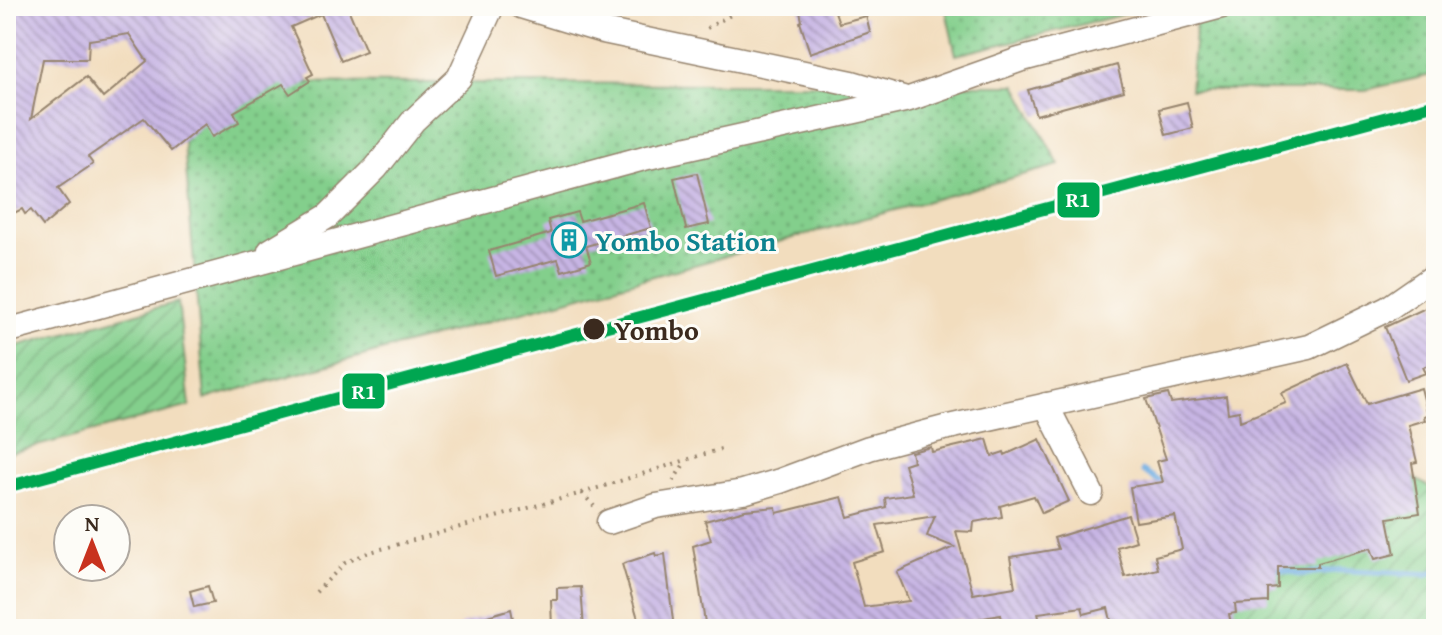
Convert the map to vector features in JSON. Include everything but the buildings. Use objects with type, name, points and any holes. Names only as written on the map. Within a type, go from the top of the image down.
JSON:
[{"type":"street","points":[[243,267],[328,216],[376,168],[413,121],[459,78],[492,6]]},
{"type":"street","points":[[521,6],[603,31],[852,83],[909,99]]},
{"type":"street","points":[[6,331],[648,157],[909,99],[1019,60],[1222,6]]},
{"type":"street","points":[[609,522],[656,506],[743,492],[869,448],[1309,347],[1387,309],[1436,275]]},
{"type":"street","points":[[1046,405],[1091,493]]},
{"type":"path","points":[[677,45],[747,6]]},
{"type":"path","points":[[316,592],[345,563],[367,553],[609,485],[724,448]]},
{"type":"green space","points":[[945,6],[1159,6],[956,55]]},
{"type":"green space","points":[[1270,6],[1436,6],[1436,74],[1365,90],[1190,90],[1196,22]]},
{"type":"green space","points":[[179,82],[1016,85],[1059,165],[205,399]]},
{"type":"green space","points":[[178,302],[190,406],[6,454],[6,349]]},
{"type":"green space","points":[[1414,478],[1436,491],[1436,629],[1196,629],[1306,524]]},
{"type":"waterway","points":[[1143,471],[1167,486]]},
{"type":"waterway","points":[[1272,568],[1302,574],[1340,570],[1427,574],[1436,571]]},
{"type":"transit line","name":"R1","points":[[6,487],[1436,104]]},
{"type":"place","name":"Yombo Station","points":[[569,240]]},
{"type":"place","name":"Yombo","points":[[594,329]]}]
